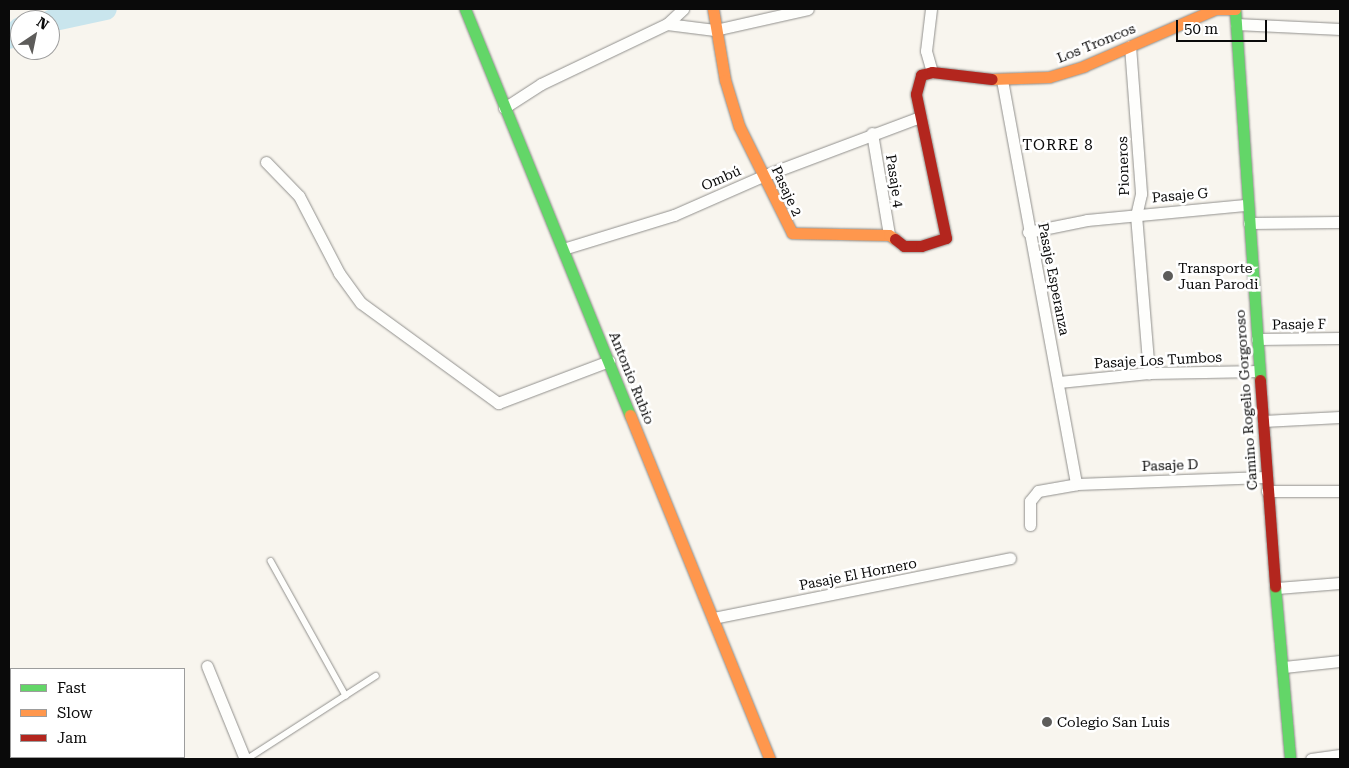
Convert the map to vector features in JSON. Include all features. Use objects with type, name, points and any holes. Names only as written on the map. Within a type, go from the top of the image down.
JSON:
[{"type":"street","name":"Antonio Rubio","points":[[465,9],[770,759]]},
{"type":"street","points":[[504,108],[549,80],[667,24],[683,9]]},
{"type":"street","name":"Pasaje 2","points":[[713,9],[715,30],[739,126],[792,233],[889,235],[904,246],[934,244],[946,238],[920,117]]},
{"type":"street","points":[[667,24],[715,30],[808,9]]},
{"type":"street","points":[[920,117],[915,85],[921,75],[932,72],[926,51],[931,9]]},
{"type":"street","name":"Los Troncos","points":[[932,72],[1002,80],[1063,73],[1216,10],[1236,9]]},
{"type":"street","name":"Camino Rogelio Gorgoroso","points":[[1236,9],[1247,205],[1250,223],[1267,491],[1284,667],[1290,759]]},
{"type":"street","points":[[1236,24],[1340,29]]},
{"type":"street","name":"Pioneros","points":[[1130,46],[1141,194],[1136,215],[1149,373]]},
{"type":"street","name":"Pasaje Esperanza","points":[[1002,80],[1028,232],[1059,382],[1076,484]]},
{"type":"street","name":"Ombú","points":[[563,249],[691,208],[763,176],[872,133],[920,117]]},
{"type":"street","name":"Pasaje 4","points":[[872,133],[889,235]]},
{"type":"street","points":[[266,162],[299,196],[339,273],[361,303],[498,403],[609,361]]},
{"type":"street","name":"Pasaje G","points":[[1028,232],[1136,215],[1247,205]]},
{"type":"street","points":[[1250,223],[1340,222]]},
{"type":"street","name":"Pasaje F","points":[[1257,339],[1340,338]]},
{"type":"street","name":"Pasaje Los Tumbos","points":[[1059,382],[1149,373],[1259,371]]},
{"type":"street","points":[[1263,421],[1340,417]]},
{"type":"street","name":"Pasaje D","points":[[1030,525],[1033,496],[1076,484],[1266,477]]},
{"type":"street","points":[[1267,491],[1340,491]]},
{"type":"street","name":"Pasaje El Hornero","points":[[713,618],[1010,558]]},
{"type":"street","points":[[1277,588],[1340,583]]},
{"type":"street","points":[[1284,667],[1340,661]]},
{"type":"street","points":[[207,666],[246,759]]},
{"type":"street","points":[[1311,759],[1340,756]]},
{"type":"lane","points":[[271,561],[346,696]]},
{"type":"lane","points":[[246,759],[376,676]]},
{"type":"waterway","points":[[60,19],[106,9]]},
{"type":"traffic: fast","points":[[465,9],[630,415]]},
{"type":"traffic: fast","points":[[1235,9],[1260,380]]},
{"type":"traffic: fast","points":[[1275,586],[1290,759]]},
{"type":"traffic: slow","points":[[713,9],[725,80],[739,126],[792,233],[889,235],[895,239]]},
{"type":"traffic: slow","points":[[992,79],[1049,77],[1084,66],[1216,9],[1235,9]]},
{"type":"traffic: slow","points":[[630,415],[770,759]]},
{"type":"traffic: jam","points":[[895,239],[904,246],[921,246],[946,238],[916,94],[921,75],[932,72],[992,79]]},
{"type":"traffic: jam","points":[[1260,380],[1275,586]]},
{"type":"place","name":"Transporte Juan Parodi","points":[[1168,276]]},
{"type":"place","name":"Colegio San Luis","points":[[1047,722]]},
{"type":"district","name":"TORRE 8","points":[[1058,146]]}]
